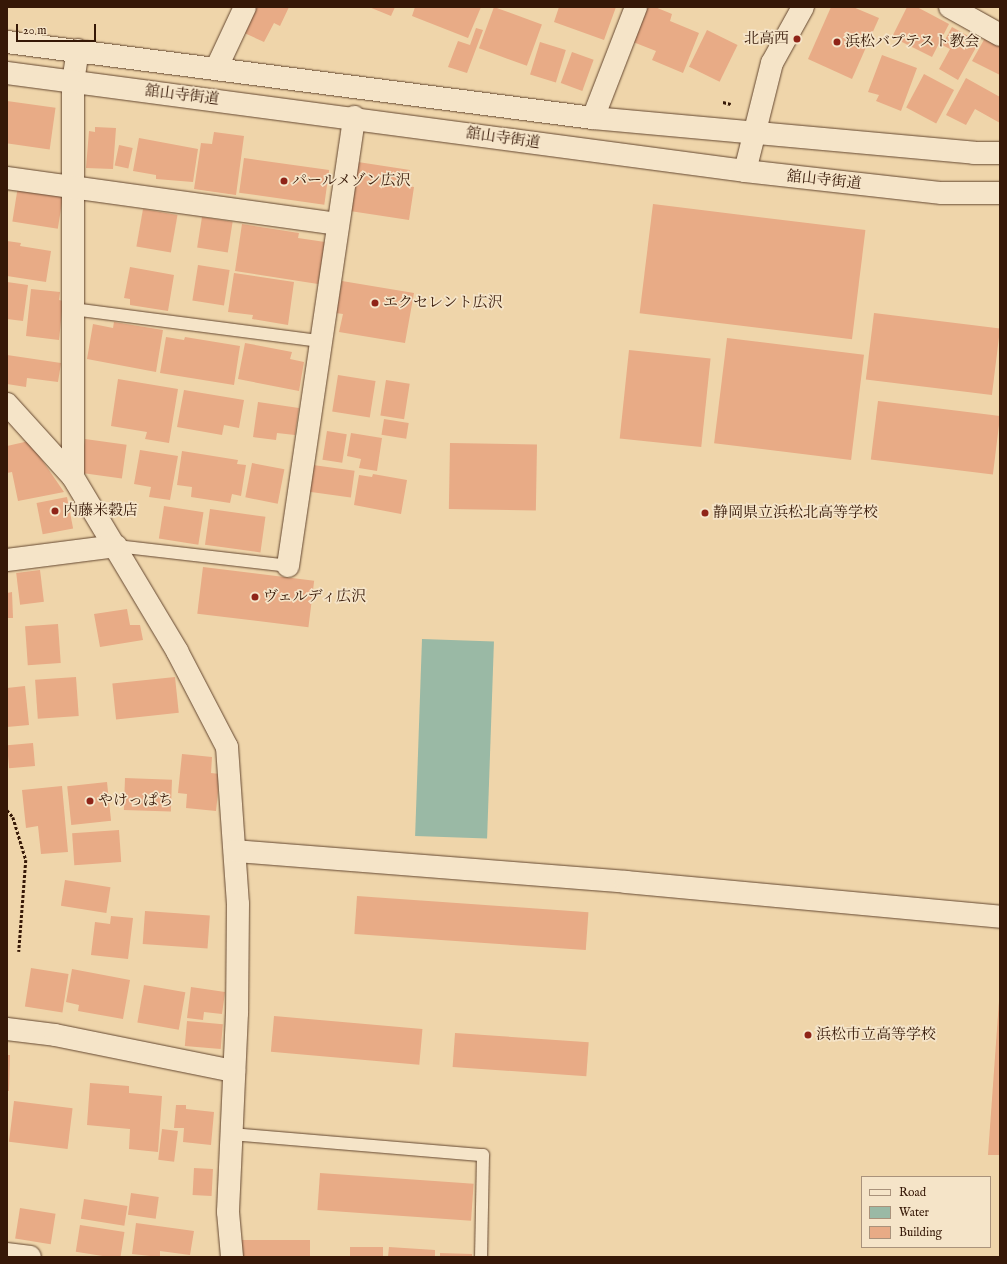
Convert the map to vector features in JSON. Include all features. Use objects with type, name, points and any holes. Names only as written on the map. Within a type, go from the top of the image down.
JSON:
[{"type":"street","points":[[216,69],[245,7]]},
{"type":"street","points":[[593,118],[636,7]]},
{"type":"street","points":[[745,171],[772,62],[803,7]]},
{"type":"street","points":[[950,7],[1000,35]]},
{"type":"street","name":"舘山寺街道","points":[[7,42],[593,118],[974,153],[1000,153]]},
{"type":"street","points":[[73,477],[73,81],[78,50]]},
{"type":"street","name":"舘山寺街道","points":[[7,73],[354,117],[745,171],[942,193],[1000,193]]},
{"type":"street","points":[[288,566],[337,224],[354,117]]},
{"type":"street","points":[[7,178],[337,224]]},
{"type":"street","points":[[7,404],[73,477],[116,546],[177,651],[227,747],[238,911],[232,1134],[228,1212],[232,1257]]},
{"type":"street","points":[[7,560],[116,546]]},
{"type":"street","points":[[235,851],[626,882],[1000,917]]},
{"type":"street","points":[[7,1029],[55,1035],[234,1072]]},
{"type":"street","points":[[7,1254],[30,1257]]},
{"type":"lane","points":[[73,309],[320,341]]},
{"type":"lane","points":[[116,546],[288,566]]},
{"type":"lane","points":[[232,1134],[483,1155],[481,1257]]},
{"type":"path","points":[[7,810],[13,816],[26,860],[19,952]]},
{"type":"water","points":[[422,639],[494,642],[487,838],[415,836]]},
{"type":"building","points":[[252,7],[289,7],[280,26],[274,23],[264,42],[240,31]]},
{"type":"building","points":[[369,7],[395,7],[391,16]]},
{"type":"building","points":[[415,7],[481,7],[468,38],[412,16]]},
{"type":"building","points":[[494,7],[542,24],[527,66],[479,48]]},
{"type":"building","points":[[559,7],[616,7],[604,40],[554,22]]},
{"type":"building","points":[[648,7],[655,7],[672,14],[670,21],[699,33],[683,73],[652,60],[656,51],[633,42]]},
{"type":"building","points":[[831,7],[853,7],[879,18],[852,79],[808,59]]},
{"type":"building","points":[[907,7],[917,7],[949,24],[932,57],[892,37]]},
{"type":"building","points":[[952,27],[979,42],[958,80],[939,69],[950,49],[942,45]]},
{"type":"building","points":[[476,28],[483,30],[467,73],[448,67],[458,41],[470,45]]},
{"type":"building","points":[[707,30],[738,45],[720,82],[689,67]]},
{"type":"building","points":[[985,38],[1000,46],[1000,75],[972,61]]},
{"type":"building","points":[[540,42],[566,50],[556,82],[530,75]]},
{"type":"building","points":[[572,52],[594,60],[582,91],[561,83]]},
{"type":"building","points":[[882,55],[917,68],[901,111],[876,101],[879,95],[868,92]]},
{"type":"building","points":[[924,74],[954,90],[936,124],[906,108]]},
{"type":"building","points":[[966,78],[1000,97],[1000,123],[975,109],[966,125],[946,115]]},
{"type":"building","points":[[7,101],[56,108],[50,149],[7,143]]},
{"type":"building","points":[[95,127],[116,128],[113,169],[86,168],[89,131],[95,132]]},
{"type":"building","points":[[214,132],[244,136],[236,195],[194,189],[201,143],[212,144]]},
{"type":"building","points":[[139,138],[198,149],[193,182],[156,179],[156,175],[133,171]]},
{"type":"building","points":[[119,145],[133,148],[128,168],[115,166]]},
{"type":"building","name":"パールメゾン広沢","points":[[244,158],[329,170],[324,205],[239,193]]},
{"type":"building","points":[[358,162],[410,170],[407,186],[414,187],[409,220],[350,211]]},
{"type":"building","points":[[18,186],[63,193],[58,229],[12,222]]},
{"type":"building","points":[[653,204],[865,230],[852,339],[640,313]]},
{"type":"building","points":[[143,209],[177,215],[171,253],[136,246]]},
{"type":"building","points":[[202,217],[233,222],[228,252],[197,248]]},
{"type":"building","points":[[242,224],[299,233],[298,238],[325,242],[318,284],[235,271]]},
{"type":"building","points":[[7,241],[21,243],[20,246],[51,251],[46,282],[7,276]]},
{"type":"building","points":[[198,265],[230,270],[224,306],[192,301]]},
{"type":"building","points":[[130,267],[174,275],[168,311],[130,305],[130,299],[124,298]]},
{"type":"building","points":[[234,273],[294,282],[288,325],[252,319],[253,315],[228,312]]},
{"type":"building","name":"エクセレント広沢","points":[[342,281],[414,293],[405,343],[339,332],[343,314],[336,313]]},
{"type":"building","points":[[7,282],[28,285],[23,321],[7,319]]},
{"type":"building","points":[[31,289],[60,292],[59,300],[63,301],[59,340],[26,336]]},
{"type":"building","points":[[874,313],[1000,328],[992,395],[866,380]]},
{"type":"building","points":[[114,322],[163,330],[156,372],[87,359],[93,324],[113,328]]},
{"type":"building","points":[[166,337],[184,340],[185,337],[240,346],[234,385],[160,373]]},
{"type":"building","points":[[727,338],[864,355],[851,460],[714,443]]},
{"type":"building","points":[[245,343],[292,352],[290,359],[304,362],[299,391],[238,379]]},
{"type":"building","points":[[629,350],[711,359],[701,447],[620,439]]},
{"type":"building","points":[[7,355],[61,363],[58,382],[27,378],[26,387],[7,384]]},
{"type":"building","points":[[338,375],[376,381],[370,417],[332,412]]},
{"type":"building","points":[[118,379],[178,389],[169,443],[145,439],[147,432],[111,426]]},
{"type":"building","points":[[386,380],[410,384],[404,419],[380,416]]},
{"type":"building","points":[[184,390],[244,400],[239,428],[224,425],[222,435],[177,427]]},
{"type":"building","points":[[878,401],[1000,416],[993,475],[871,460]]},
{"type":"building","points":[[258,402],[299,408],[295,435],[277,433],[276,440],[253,437]]},
{"type":"building","points":[[384,419],[409,423],[406,439],[381,435]]},
{"type":"building","points":[[327,431],[347,434],[342,463],[322,460]]},
{"type":"building","points":[[351,433],[382,438],[377,471],[359,468],[361,459],[347,456]]},
{"type":"building","points":[[85,439],[127,445],[122,479],[80,473]]},
{"type":"building","points":[[29,441],[64,492],[18,501],[12,472],[7,473],[7,446]]},
{"type":"building","points":[[450,443],[537,445],[536,511],[449,509]]},
{"type":"building","points":[[140,450],[178,456],[170,500],[149,497],[151,487],[134,484]]},
{"type":"building","points":[[182,451],[238,460],[237,464],[246,465],[241,496],[232,494],[230,503],[191,497],[192,487],[177,485]]},
{"type":"building","points":[[252,463],[284,469],[278,504],[245,497]]},
{"type":"building","points":[[313,465],[355,471],[351,498],[309,492]]},
{"type":"building","points":[[373,474],[407,480],[401,514],[354,505],[359,475],[372,477]]},
{"type":"building","points":[[67,497],[73,528],[43,534],[37,503]]},
{"type":"building","points":[[164,506],[204,512],[198,545],[159,539]]},
{"type":"building","points":[[210,509],[265,517],[260,552],[205,545]]},
{"type":"building","name":"ヴェルディ広沢","points":[[203,567],[314,581],[308,627],[197,614]]},
{"type":"building","points":[[40,570],[44,602],[20,605],[16,573]]},
{"type":"building","points":[[12,592],[13,618],[7,618],[7,593]]},
{"type":"building","points":[[127,609],[130,625],[140,625],[143,640],[100,647],[94,614]]},
{"type":"building","points":[[58,624],[61,663],[28,665],[25,626]]},
{"type":"building","points":[[76,677],[79,716],[38,719],[35,680]]},
{"type":"building","points":[[175,677],[179,713],[116,719],[112,684]]},
{"type":"building","points":[[25,686],[29,725],[7,727],[7,688]]},
{"type":"building","points":[[33,743],[35,766],[9,768],[7,745]]},
{"type":"building","points":[[182,754],[212,757],[211,773],[220,774],[216,811],[186,808],[187,794],[178,793]]},
{"type":"building","points":[[125,778],[172,780],[171,812],[124,810]]},
{"type":"building","points":[[107,782],[111,821],[71,825],[67,786]]},
{"type":"building","points":[[62,786],[68,852],[41,854],[38,826],[26,828],[22,790]]},
{"type":"building","points":[[119,830],[121,862],[74,865],[72,833]]},
{"type":"building","points":[[65,880],[110,887],[106,913],[61,906]]},
{"type":"building","points":[[357,896],[588,912],[586,950],[354,934]]},
{"type":"building","points":[[145,911],[210,916],[208,948],[143,944]]},
{"type":"building","points":[[111,916],[133,918],[128,959],[91,955],[95,922],[110,924]]},
{"type":"building","points":[[31,968],[69,974],[62,1012],[25,1007]]},
{"type":"building","points":[[72,969],[130,980],[123,1019],[78,1011],[79,1005],[66,1002]]},
{"type":"building","points":[[144,985],[185,992],[179,1030],[137,1022]]},
{"type":"building","points":[[191,987],[225,992],[222,1014],[204,1012],[203,1020],[187,1018]]},
{"type":"building","points":[[999,1001],[1000,1155],[988,1155]]},
{"type":"building","points":[[274,1016],[422,1029],[419,1065],[271,1052]]},
{"type":"building","points":[[187,1021],[223,1024],[221,1049],[185,1046]]},
{"type":"building","points":[[455,1033],[589,1042],[586,1076],[453,1067]]},
{"type":"building","points":[[7,1055],[10,1055],[9,1091],[7,1091]]},
{"type":"building","points":[[90,1083],[129,1086],[129,1093],[162,1096],[158,1152],[129,1149],[130,1129],[87,1125]]},
{"type":"building","points":[[14,1101],[73,1108],[68,1149],[9,1142]]},
{"type":"building","points":[[176,1105],[186,1105],[186,1109],[214,1112],[211,1145],[183,1142],[184,1128],[174,1128]]},
{"type":"building","points":[[162,1129],[178,1131],[174,1162],[158,1160]]},
{"type":"building","points":[[194,1168],[213,1169],[212,1196],[193,1195]]},
{"type":"building","points":[[320,1173],[474,1184],[471,1221],[317,1210]]},
{"type":"building","points":[[131,1193],[159,1197],[156,1219],[128,1215]]},
{"type":"building","points":[[84,1199],[127,1206],[124,1226],[81,1219]]},
{"type":"building","points":[[20,1208],[56,1214],[51,1244],[15,1239]]},
{"type":"building","points":[[136,1223],[194,1231],[190,1255],[160,1251],[160,1257],[132,1254]]},
{"type":"building","points":[[80,1225],[124,1232],[120,1257],[109,1257],[76,1252]]},
{"type":"building","points":[[241,1240],[310,1240],[310,1257],[241,1257]]},
{"type":"building","points":[[350,1247],[383,1247],[383,1257],[350,1257]]},
{"type":"building","points":[[389,1247],[435,1250],[435,1257],[388,1257]]},
{"type":"building","points":[[440,1253],[472,1254],[472,1257],[440,1257]]},
{"type":"place","name":"北高西","points":[[797,39]]},
{"type":"place","name":"浜松バプテスト教会","points":[[837,42]]},
{"type":"place","name":"パールメゾン広沢","points":[[284,181]]},
{"type":"place","name":"エクセレント広沢","points":[[375,303]]},
{"type":"place","name":"内藤米穀店","points":[[55,511]]},
{"type":"place","name":"静岡県立浜松北高等学校","points":[[705,513]]},
{"type":"place","name":"ヴェルディ広沢","points":[[255,597]]},
{"type":"place","name":"やけっぱち","points":[[90,801]]},
{"type":"place","name":"浜松市立高等学校","points":[[808,1035]]}]
